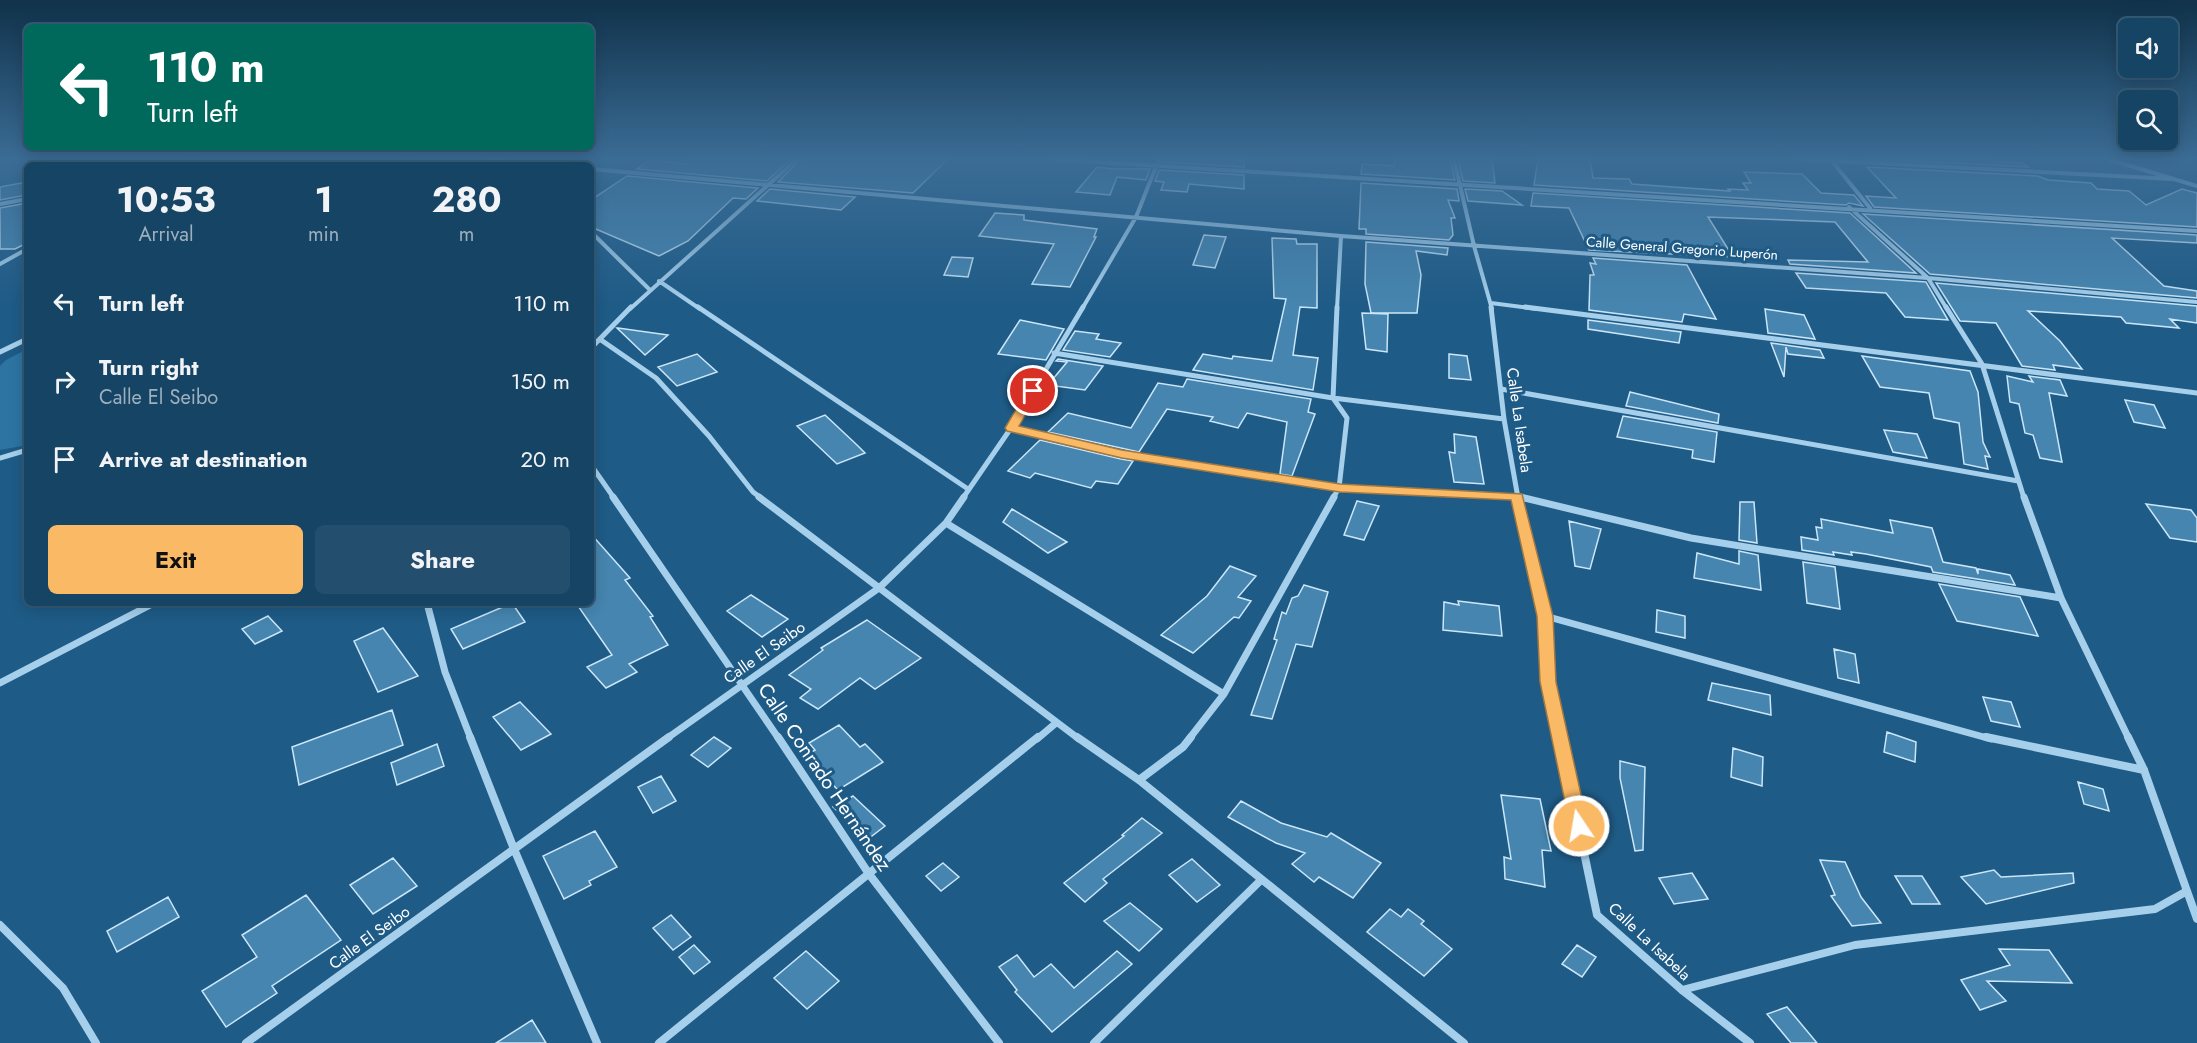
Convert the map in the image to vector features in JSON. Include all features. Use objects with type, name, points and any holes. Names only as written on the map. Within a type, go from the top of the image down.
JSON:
[{"type":"street","points":[[594,346],[649,289],[742,208]]},
{"type":"street","name":"Calle General Gregorio Luperón","points":[[1021,208],[1341,236],[1928,278],[2197,302]]},
{"type":"street","name":"Calle El Seibo","points":[[246,1043],[742,684],[879,588],[946,523],[1011,428],[1136,218],[1140,208]]},
{"type":"street","name":"Calle La Isabela","points":[[1466,208],[1474,246],[1491,303],[1504,419],[1517,496],[1545,616],[1548,682],[1598,915],[1682,990],[1750,1043]]},
{"type":"street","points":[[1850,208],[1928,278],[1982,364],[2018,482],[2061,598],[2144,770],[2197,920]]},
{"type":"street","points":[[1863,208],[2197,231]]},
{"type":"street","points":[[594,235],[649,289]]},
{"type":"street","points":[[1139,780],[1184,747],[1224,694],[1340,488],[1347,418],[1334,398],[1341,236]]},
{"type":"street","points":[[0,264],[24,251]]},
{"type":"street","points":[[659,281],[968,489]]},
{"type":"street","points":[[1491,303],[2197,393]]},
{"type":"street","points":[[0,352],[24,340]]},
{"type":"street","points":[[601,340],[656,378],[709,436],[753,492],[1056,723],[1139,780],[1260,881],[1464,1043]]},
{"type":"street","points":[[1054,353],[1334,398],[1504,419]]},
{"type":"street","points":[[1501,389],[2018,482]]},
{"type":"street","points":[[1011,428],[1122,454],[1340,488],[1517,496],[1692,538],[2061,598]]},
{"type":"street","points":[[0,458],[24,451]]},
{"type":"street","name":"Calle Conrado Hernández","points":[[594,469],[742,684],[868,874],[999,1043]]},
{"type":"street","points":[[946,523],[1224,694]]},
{"type":"street","points":[[0,683],[148,606]]},
{"type":"street","points":[[428,606],[445,672],[514,849],[597,1043]]},
{"type":"street","points":[[1545,616],[1996,740],[2144,770]]},
{"type":"street","points":[[659,1043],[1056,723]]},
{"type":"street","points":[[1095,1043],[1260,881]]},
{"type":"street","points":[[1682,990],[1855,945],[2155,909],[2187,891]]},
{"type":"street","points":[[0,925],[63,988],[96,1043]]},
{"type":"shaded area","points":[[24,351],[24,446],[0,450],[0,366],[6,360]]},
{"type":"building","points":[[0,208],[24,208],[24,244],[15,249],[0,249]]},
{"type":"building","points":[[594,208],[723,208],[688,241],[659,256],[594,228]]},
{"type":"building","points":[[819,208],[844,208],[841,210]]},
{"type":"building","points":[[1360,208],[1451,208],[1455,218],[1451,218],[1453,235],[1449,240],[1366,234],[1366,229],[1359,229]]},
{"type":"building","points":[[1563,208],[1766,208],[1850,213],[1916,273],[1790,264],[1788,260],[1868,262],[1835,222],[1708,217],[1733,257],[1589,250],[1569,208]]},
{"type":"building","points":[[1885,208],[2197,208],[2197,227]]},
{"type":"building","points":[[995,213],[1024,215],[1024,220],[1097,229],[1094,237],[1096,237],[1070,287],[1032,284],[1054,244],[979,236]]},
{"type":"building","points":[[1863,214],[2197,235],[2197,243],[2112,238],[2164,286],[2197,291],[2197,298],[1930,274]]},
{"type":"building","points":[[1204,235],[1226,237],[1215,268],[1193,265]]},
{"type":"building","points":[[1272,238],[1296,239],[1297,244],[1317,244],[1317,308],[1300,307],[1293,355],[1318,358],[1313,390],[1193,370],[1203,354],[1232,359],[1233,356],[1272,361],[1286,299],[1274,298]]},
{"type":"building","points":[[1366,242],[1448,248],[1447,255],[1416,251],[1421,275],[1417,313],[1371,313],[1365,284]]},
{"type":"building","points":[[952,257],[973,258],[968,277],[944,275]]},
{"type":"building","points":[[1593,258],[1687,265],[1716,319],[1684,314],[1682,322],[1589,310],[1590,275],[1594,275],[1590,263],[1596,264]]},
{"type":"building","points":[[1796,273],[1926,282],[1948,320],[1905,317],[1886,293],[1806,288]]},
{"type":"building","points":[[1936,283],[2197,306],[2197,323],[2170,319],[2179,328],[2126,323],[2121,317],[2028,311],[2060,341],[2082,369],[2053,365],[2055,370],[2022,366],[1996,323],[1960,321]]},
{"type":"building","points":[[1765,309],[1804,315],[1815,339],[1768,333]]},
{"type":"building","points":[[1362,313],[1388,314],[1387,352],[1366,349]]},
{"type":"building","points":[[1020,320],[1064,329],[1046,360],[998,354]]},
{"type":"building","points":[[1588,320],[1681,332],[1679,343],[1588,329]]},
{"type":"building","points":[[618,328],[668,335],[645,355]]},
{"type":"building","points":[[1075,331],[1099,334],[1096,339],[1121,343],[1110,357],[1063,350]]},
{"type":"building","points":[[1771,343],[1820,350],[1824,358],[1788,354],[1786,347],[1784,377]]},
{"type":"building","points":[[697,354],[717,372],[677,386],[658,367]]},
{"type":"building","points":[[1449,354],[1467,356],[1471,380],[1449,378]]},
{"type":"building","points":[[1862,356],[1970,371],[1978,392],[1983,442],[1990,457],[1985,456],[1988,469],[1964,464],[1959,423],[1934,418],[1929,393],[1880,387]]},
{"type":"building","points":[[1058,359],[1103,366],[1085,390],[1048,385],[1067,362],[1056,361]]},
{"type":"building","points":[[2007,376],[2033,382],[2029,376],[2060,380],[2067,396],[2049,393],[2062,462],[2040,458],[2033,435],[2025,433],[2019,404],[2010,402]]},
{"type":"building","points":[[1187,379],[1311,399],[1308,412],[1315,414],[1292,476],[1280,474],[1287,422],[1247,413],[1238,428],[1210,421],[1213,417],[1167,409],[1139,452],[1048,432],[1068,413],[1131,428],[1158,383],[1183,387]]},
{"type":"building","points":[[1630,392],[1719,414],[1718,423],[1626,406]]},
{"type":"building","points":[[2125,400],[2154,405],[2165,428],[2134,422]]},
{"type":"building","points":[[825,415],[865,453],[837,464],[797,426]]},
{"type":"building","points":[[1623,416],[1717,432],[1714,462],[1692,458],[1693,450],[1617,437]]},
{"type":"building","points":[[1884,430],[1917,434],[1927,458],[1893,452]]},
{"type":"building","points":[[1454,434],[1476,437],[1484,484],[1454,482],[1449,452],[1455,453]]},
{"type":"building","points":[[1040,440],[1133,461],[1118,484],[1096,481],[1091,488],[1035,473],[1030,478],[1008,471]]},
{"type":"building","points":[[1357,501],[1379,506],[1364,540],[1344,535]]},
{"type":"building","points":[[1740,502],[1754,502],[1757,543],[1739,540]]},
{"type":"building","points":[[2146,504],[2191,510],[2197,518],[2197,542],[2170,538]]},
{"type":"building","points":[[1012,509],[1067,542],[1048,553],[1003,522]]},
{"type":"building","points":[[1821,519],[1893,533],[1890,520],[1932,528],[1943,562],[1976,568],[1978,574],[1978,569],[2010,575],[2015,585],[1933,572],[1931,567],[1866,554],[1851,552],[1852,555],[1833,552],[1834,555],[1802,550],[1801,537],[1818,540],[1816,527],[1822,528]]},
{"type":"building","points":[[1569,521],[1601,529],[1590,569],[1575,566]]},
{"type":"building","points":[[594,537],[630,578],[625,580],[653,616],[650,617],[668,645],[629,664],[637,672],[606,688],[587,667],[612,655],[578,606],[594,606]]},
{"type":"building","points":[[1739,551],[1758,555],[1761,590],[1694,578],[1697,553],[1739,564]]},
{"type":"building","points":[[1803,562],[1835,567],[1840,609],[1807,603]]},
{"type":"building","points":[[1230,566],[1256,576],[1238,597],[1251,601],[1239,618],[1234,617],[1193,653],[1161,635],[1207,596]]},
{"type":"building","points":[[1939,584],[2020,597],[2038,636],[1957,621]]},
{"type":"building","points":[[1304,585],[1328,592],[1312,647],[1296,644],[1272,719],[1251,715],[1277,640],[1274,639],[1282,612],[1286,614],[1292,598],[1298,596]]},
{"type":"building","points":[[751,595],[788,619],[762,637],[727,611]]},
{"type":"building","points":[[1458,601],[1499,606],[1502,636],[1443,630],[1444,602],[1459,605]]},
{"type":"building","points":[[505,606],[514,606],[525,622],[463,649],[451,629]]},
{"type":"building","points":[[1657,610],[1685,616],[1685,638],[1656,632]]},
{"type":"building","points":[[268,616],[282,631],[255,644],[242,629]]},
{"type":"building","points":[[867,620],[921,658],[875,689],[860,678],[818,709],[800,698],[811,689],[789,675],[823,650],[821,648]]},
{"type":"building","points":[[383,628],[418,676],[378,692],[354,641]]},
{"type":"building","points":[[1834,649],[1855,654],[1859,683],[1838,678]]},
{"type":"building","points":[[1712,683],[1770,695],[1771,715],[1708,700]]},
{"type":"building","points":[[1983,697],[2011,702],[2020,727],[1991,721]]},
{"type":"building","points":[[520,702],[551,734],[521,750],[493,717]]},
{"type":"building","points":[[392,710],[403,745],[299,785],[292,747]]},
{"type":"building","points":[[839,725],[860,747],[865,744],[883,762],[838,790],[805,756],[815,750],[809,743]]},
{"type":"building","points":[[1887,732],[1916,742],[1915,762],[1884,752]]},
{"type":"building","points":[[714,737],[731,748],[708,767],[691,755]]},
{"type":"building","points":[[437,744],[444,766],[397,785],[391,763]]},
{"type":"building","points":[[1733,748],[1763,757],[1762,786],[1731,777]]},
{"type":"building","points":[[1620,761],[1645,767],[1643,850],[1635,851],[1620,778]]},
{"type":"building","points":[[661,776],[676,801],[653,813],[638,787]]},
{"type":"building","points":[[2078,782],[2103,789],[2109,811],[2084,804]]},
{"type":"building","points":[[1501,795],[1540,799],[1551,851],[1542,850],[1545,887],[1505,879],[1504,857],[1511,859]]},
{"type":"building","points":[[853,796],[885,826],[868,839],[833,807]]},
{"type":"building","points":[[1241,801],[1281,823],[1327,837],[1331,833],[1381,863],[1353,898],[1319,877],[1314,882],[1292,864],[1305,853],[1276,843],[1228,817]]},
{"type":"building","points":[[1142,818],[1162,833],[1103,879],[1107,883],[1085,902],[1064,883],[1124,836],[1122,835]]},
{"type":"building","points":[[595,831],[617,867],[589,881],[591,885],[564,899],[543,856]]},
{"type":"building","points":[[393,858],[417,886],[373,914],[350,885]]},
{"type":"building","points":[[1192,859],[1220,885],[1197,902],[1169,875]]},
{"type":"building","points":[[1820,860],[1845,862],[1861,897],[1881,923],[1852,926],[1831,896],[1835,895]]},
{"type":"building","points":[[943,863],[959,877],[941,891],[926,876]]},
{"type":"building","points":[[1994,870],[2001,877],[2073,873],[2074,883],[1986,904],[1961,877]]},
{"type":"building","points":[[1692,873],[1708,899],[1674,904],[1659,878]]},
{"type":"building","points":[[1895,876],[1922,876],[1940,904],[1912,904]]},
{"type":"building","points":[[306,895],[341,940],[272,986],[277,993],[226,1027],[202,991],[257,957],[242,935]]},
{"type":"building","points":[[168,897],[179,917],[117,952],[107,931]]},
{"type":"building","points":[[1130,903],[1162,929],[1139,951],[1104,921]]},
{"type":"building","points":[[1390,909],[1401,917],[1408,909],[1424,921],[1421,924],[1452,949],[1424,976],[1367,932]]},
{"type":"building","points":[[671,915],[691,937],[673,950],[653,928]]},
{"type":"building","points":[[694,945],[710,962],[694,974],[679,957]]},
{"type":"building","points":[[1577,945],[1596,957],[1582,977],[1562,964]]},
{"type":"building","points":[[1999,949],[2049,950],[2072,983],[1987,981],[2006,1001],[1980,1010],[1961,980],[2010,965]]},
{"type":"building","points":[[806,951],[839,981],[807,1009],[774,978]]},
{"type":"building","points":[[1117,951],[1132,964],[1052,1032],[1015,992],[1017,990],[999,967],[1017,955],[1034,977],[1051,964],[1074,988]]},
{"type":"building","points":[[1787,1007],[1817,1043],[1791,1043],[1767,1014]]},
{"type":"building","points":[[532,1020],[546,1043],[496,1043]]},
{"type":"route","points":[[1033,391],[1011,428],[1122,454],[1340,488],[1517,496],[1545,616],[1548,682],[1579,826]]}]
